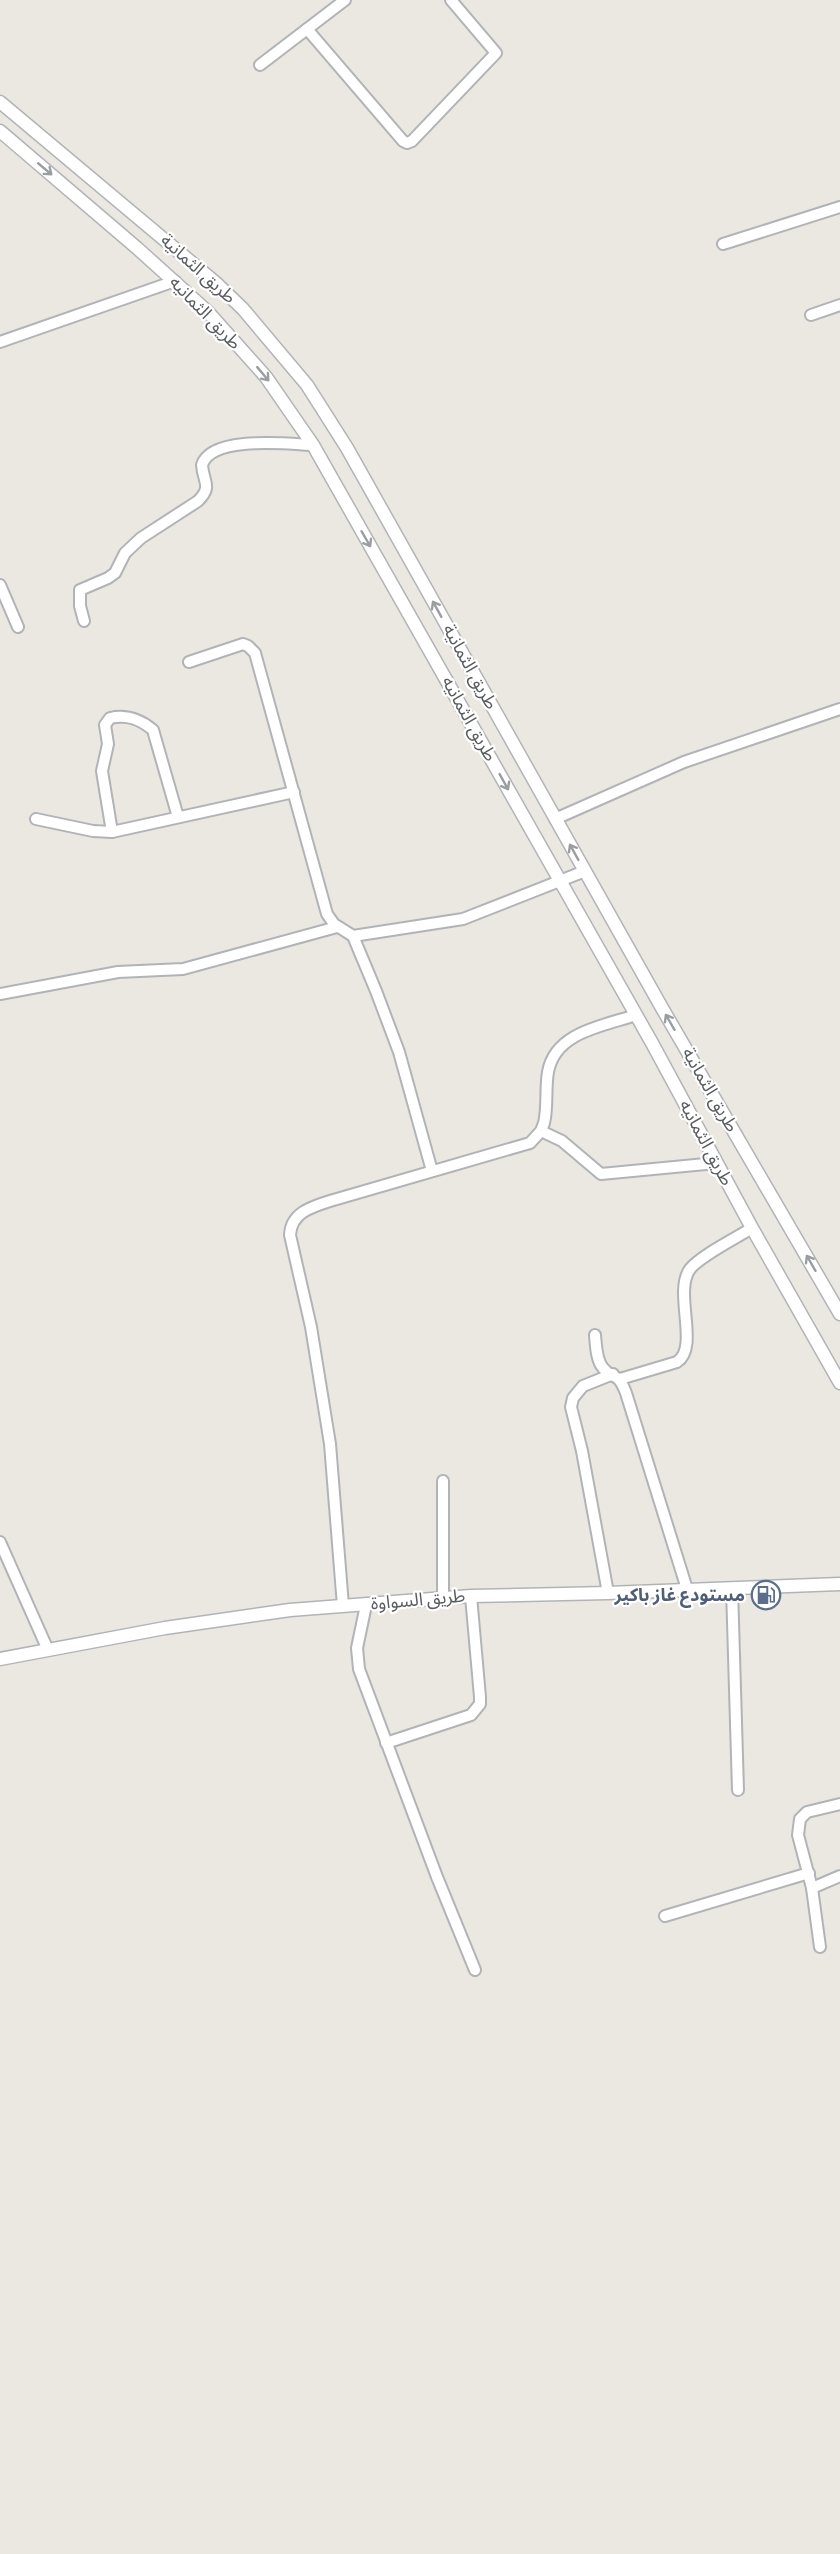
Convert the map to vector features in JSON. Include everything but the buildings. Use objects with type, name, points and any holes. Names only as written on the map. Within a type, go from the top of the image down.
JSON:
[{"type":"street","points":[[260,65],[345,0]]},
{"type":"street","points":[[307,29],[403,141],[407,142],[412,141],[496,53],[452,0]]},
{"type":"street","name":"طريق الثمانية","points":[[0,102],[216,283],[243,309],[307,385],[347,448],[555,819],[840,1314]]},
{"type":"street","name":"طريق الثمانيه","points":[[0,131],[208,312],[266,377],[313,446],[636,1015],[839,1384]]},
{"type":"street","points":[[723,244],[840,207]]},
{"type":"street","points":[[0,342],[175,281]]},
{"type":"street","points":[[811,315],[840,305]]},
{"type":"street","points":[[84,621],[80,606],[80,590],[115,573],[125,553],[136,542],[205,494],[207,488],[202,465],[208,456],[226,448],[249,443],[313,446]]},
{"type":"street","points":[[0,585],[18,627]]},
{"type":"street","points":[[189,662],[243,644],[255,653],[327,914],[337,927],[353,936],[463,919],[585,871]]},
{"type":"street","points":[[555,819],[684,762],[840,709]]},
{"type":"street","points":[[112,832],[102,771],[108,744],[105,725],[110,718],[126,716],[141,721],[153,730],[178,816]]},
{"type":"street","points":[[36,819],[93,831],[112,832],[294,792]]},
{"type":"street","points":[[0,994],[118,972],[183,969],[337,927]]},
{"type":"street","points":[[353,936],[389,1023],[432,1171]]},
{"type":"street","points":[[343,1606],[330,1444],[312,1328],[290,1235],[291,1227],[296,1217],[314,1206],[530,1143],[541,1131],[546,1116],[549,1069],[559,1047],[579,1034],[636,1015]]},
{"type":"street","points":[[541,1131],[562,1141],[601,1174],[716,1163]]},
{"type":"street","points":[[608,1593],[582,1451],[571,1407],[573,1398],[583,1386],[677,1362],[682,1358],[686,1348],[684,1290],[690,1270],[752,1228]]},
{"type":"street","points":[[595,1335],[601,1365],[617,1376],[651,1468],[687,1589]]},
{"type":"street","points":[[443,1481],[443,1598]]},
{"type":"street","points":[[0,1542],[48,1650]]},
{"type":"street","name":"طريق السواوة","points":[[0,1659],[227,1618],[343,1606],[471,1596],[840,1584]]},
{"type":"street","points":[[732,1588],[738,1790]]},
{"type":"street","points":[[386,1743],[471,1715],[477,1709],[480,1697],[471,1596]]},
{"type":"street","points":[[366,1605],[359,1635],[357,1658],[363,1682],[475,1970]]},
{"type":"street","points":[[820,1947],[812,1888],[798,1835],[800,1819],[807,1812],[840,1804]]},
{"type":"street","points":[[665,1916],[809,1873]]},
{"type":"street","points":[[812,1888],[840,1876]]},
{"type":"place","name":"مستودع غاز باكير","points":[[766,1595]]}]
